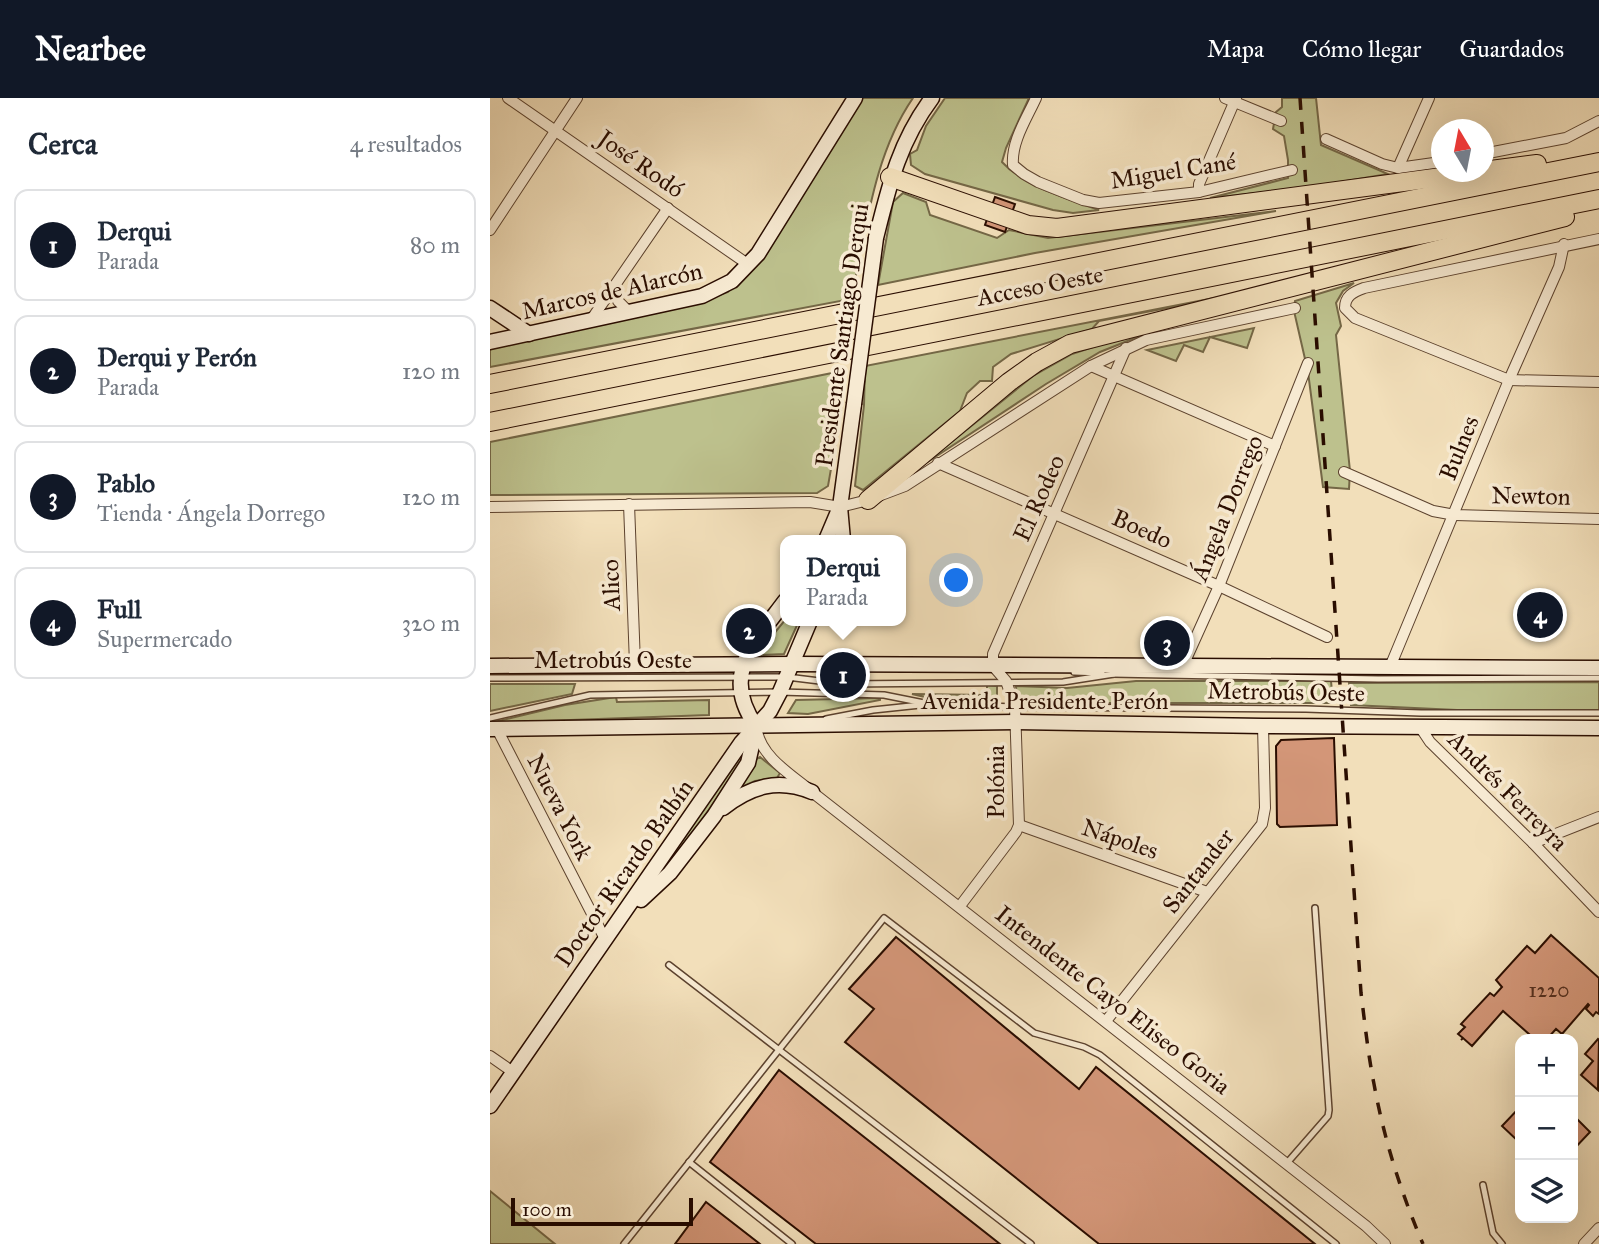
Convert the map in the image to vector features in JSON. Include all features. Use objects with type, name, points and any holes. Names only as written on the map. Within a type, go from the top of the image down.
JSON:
[{"type":"highway","points":[[1494,169],[1599,155]]},
{"type":"highway","name":"Acceso Oeste","points":[[490,384],[1599,162]]},
{"type":"highway","points":[[890,177],[1028,225],[1057,228],[1431,178]]},
{"type":"highway","name":"Acceso Oeste","points":[[490,422],[1599,199]]},
{"type":"highway","points":[[868,500],[1009,382],[1037,362],[1070,344],[1599,208]]},
{"type":"main road","name":"Marcos de Alarcón","points":[[490,342],[702,296],[732,281],[749,265],[855,98]]},
{"type":"main road","name":"Presidente Santiago Derqui","points":[[843,535],[840,507],[876,238],[890,177],[908,137],[932,98]]},
{"type":"main road","points":[[490,308],[529,334]]},
{"type":"main road","name":"Presidente Santiago Derqui","points":[[828,535],[840,507]]},
{"type":"main road","points":[[621,919],[670,873],[714,816],[748,763],[756,726],[744,710],[741,670],[754,642],[780,608]]},
{"type":"main road","points":[[790,671],[808,626]]},
{"type":"main road","name":"Avenida Presidente Perón","points":[[490,666],[635,664],[790,671],[993,666],[1599,668]]},
{"type":"main road","name":"Doctor Ricardo Balbín","points":[[490,1106],[741,743],[770,710],[790,671]]},
{"type":"main road","name":"Avenida Presidente Perón","points":[[492,725],[756,726],[1016,722],[1599,728]]},
{"type":"main road","points":[[714,816],[738,796],[752,789],[785,785],[798,786],[812,792]]},
{"type":"street","name":"José Rodó","points":[[508,98],[749,265]]},
{"type":"street","points":[[490,230],[577,98]]},
{"type":"street","name":"Miguel Cané","points":[[1036,98],[1012,155],[1013,165],[1024,174],[1083,200],[1099,203],[1199,192],[1292,170]]},
{"type":"street","points":[[1398,168],[1429,98]]},
{"type":"street","points":[[1199,192],[1199,184],[1232,99],[1281,121]]},
{"type":"street","points":[[1494,152],[1566,138],[1599,121]]},
{"type":"street","points":[[1326,139],[1382,164],[1398,168],[1431,163]]},
{"type":"street","points":[[591,320],[668,208]]},
{"type":"street","points":[[1599,239],[1564,244],[1364,288],[1351,294],[1345,302],[1345,308],[1355,317],[1509,380],[1599,383]]},
{"type":"street","name":"Bulnes","points":[[1390,667],[1559,267],[1564,244]]},
{"type":"street","points":[[614,286],[618,300],[629,312]]},
{"type":"street","points":[[490,507],[810,502],[840,507],[905,486],[1091,366],[1126,348],[1158,337],[1295,308]]},
{"type":"street","name":"El Rodeo","points":[[993,666],[993,654],[1126,348]]},
{"type":"street","name":"Ángela Dorrego","points":[[1185,667],[1308,363]]},
{"type":"street","points":[[1091,366],[1275,446]]},
{"type":"street","name":"Boedo","points":[[938,463],[1219,586],[1327,637]]},
{"type":"street","name":"Newton","points":[[1344,472],[1433,511],[1455,515],[1599,519]]},
{"type":"street","name":"Alico","points":[[629,504],[635,664]]},
{"type":"street","points":[[993,666],[1006,681]]},
{"type":"street","name":"Polónia","points":[[960,906],[1016,832],[1018,825],[1015,707],[1006,681]]},
{"type":"street","name":"Nueva York","points":[[492,725],[606,941]]},
{"type":"street","name":"Intendente Cayo Eliseo Goria","points":[[756,726],[759,742],[766,753],[812,792],[1287,1163],[1385,1244]]},
{"type":"street","name":"Santander","points":[[1106,1021],[1262,824],[1265,816],[1263,726]]},
{"type":"street","name":"Andrés Ferreyra","points":[[1420,727],[1430,742],[1599,912]]},
{"type":"street","points":[[1533,843],[1599,817]]},
{"type":"street","name":"Nápoles","points":[[1018,825],[1207,892]]},
{"type":"street","points":[[490,1056],[513,1072]]},
{"type":"street","points":[[1584,1244],[1599,1228]]},
{"type":"lane","name":"Metrobús Oeste","points":[[993,666],[1114,674],[1378,679],[1599,678]]},
{"type":"lane","name":"Metrobús Oeste","points":[[490,678],[741,670]]},
{"type":"lane","name":"Metrobús Oeste","points":[[790,671],[844,684],[1063,682],[1114,674]]},
{"type":"lane","name":"Metrobús Oeste","points":[[492,725],[590,695],[780,692],[884,695],[930,704]]},
{"type":"lane","name":"Metrobús Oeste","points":[[799,724],[873,710],[930,704],[1318,709],[1421,713],[1599,713]]},
{"type":"lane","points":[[1287,1163],[1328,1116],[1329,1110],[1315,908]]},
{"type":"lane","points":[[624,1244],[884,918],[1034,1033],[1084,1047],[1100,1055],[1336,1244]]},
{"type":"lane","points":[[669,965],[1031,1244]]},
{"type":"lane","points":[[689,1162],[792,1244]]},
{"type":"lane","points":[[1483,1185],[1493,1233],[1502,1244]]},
{"type":"green space","points":[[860,98],[913,98],[899,121],[880,169],[851,299],[490,367],[490,346],[700,302],[728,292]]},
{"type":"green space","points":[[945,98],[1029,98],[1002,162],[1035,185],[1099,210],[1073,213],[1053,210],[925,174],[911,165],[910,154],[917,150],[926,126]]},
{"type":"green space","points":[[1282,98],[1316,98],[1321,145],[1388,174],[1310,187],[1210,198],[1288,178],[1284,136],[1273,129],[1276,112],[1282,107]]},
{"type":"green space","points":[[903,193],[926,202],[930,215],[997,238],[1009,230],[1048,238],[1276,211],[1035,253],[878,285],[893,202]]},
{"type":"green space","points":[[1296,282],[1298,283],[1099,321],[1092,329],[1011,354],[993,367],[992,381],[980,381],[967,393],[960,411],[863,490],[855,486],[864,405],[865,366]]},
{"type":"green space","points":[[1354,283],[1343,291],[1336,303],[1341,326],[1336,335],[1350,471],[1349,489],[1323,487],[1308,372],[1294,311],[1295,301]]},
{"type":"green space","points":[[1254,328],[1247,348],[1210,337]]},
{"type":"green space","points":[[1150,332],[1100,352],[923,465],[1033,376],[1072,354]]},
{"type":"green space","points":[[1210,337],[1203,352],[1184,345],[1176,361],[1147,350]]},
{"type":"green space","points":[[842,371],[841,412],[828,486],[817,493],[490,495],[490,442]]},
{"type":"green space","points":[[780,626],[797,626],[784,654],[760,655],[759,652]]},
{"type":"green space","points":[[1136,681],[1331,681],[1333,703],[1017,703],[1016,686],[1067,688]]},
{"type":"green space","points":[[1599,682],[1599,712],[1566,715],[1351,705],[1349,683]]},
{"type":"green space","points":[[490,684],[575,684],[572,694],[490,711]]},
{"type":"green space","points":[[987,685],[997,686],[997,701],[929,698],[912,694],[987,695]]},
{"type":"green space","points":[[616,697],[617,702],[709,700],[709,715],[490,723],[565,705]]},
{"type":"green space","points":[[880,698],[808,714],[788,713],[796,700]]},
{"type":"green space","points":[[745,745],[743,759],[669,869],[645,890]]},
{"type":"green space","points":[[760,757],[780,773],[777,778],[755,781],[737,789],[755,760]]},
{"type":"green space","points":[[490,1191],[555,1244],[490,1244]]},
{"type":"building","points":[[995,197],[1015,204],[1005,232],[985,225]]},
{"type":"building","points":[[1334,738],[1337,825],[1280,827],[1277,824],[1276,746],[1281,740]]},
{"type":"building","points":[[1551,935],[1599,978],[1599,1014],[1596,1012],[1593,1016],[1586,1009],[1588,1004],[1562,1034],[1556,1029],[1552,1034],[1529,1034],[1503,1011],[1472,1046],[1458,1034],[1465,1027],[1461,1024],[1490,993],[1494,996],[1502,987],[1496,980],[1527,946],[1535,953]]},
{"type":"building","points":[[896,937],[1079,1089],[1096,1067],[1315,1244],[1099,1244],[845,1042],[874,1009],[849,989]]},
{"type":"building","points":[[1598,1039],[1598,1090],[1581,1075],[1593,1061],[1585,1054]]},
{"type":"building","points":[[779,1070],[1000,1244],[816,1244],[710,1162]]},
{"type":"building","points":[[1515,1112],[1515,1138],[1502,1126]]},
{"type":"building","points":[[1578,1120],[1590,1132],[1578,1145]]},
{"type":"building","points":[[706,1202],[760,1244],[675,1244]]},
{"type":"railway","points":[[1300,98],[1361,993],[1378,1105],[1400,1185],[1423,1244]]},
{"type":"place","name":"Full","points":[[1540,615]]},
{"type":"place","name":"Derqui y Perón","points":[[749,631]]},
{"type":"place","name":"Pablo","points":[[1167,643]]},
{"type":"place","name":"Derqui","points":[[843,675]]}]
